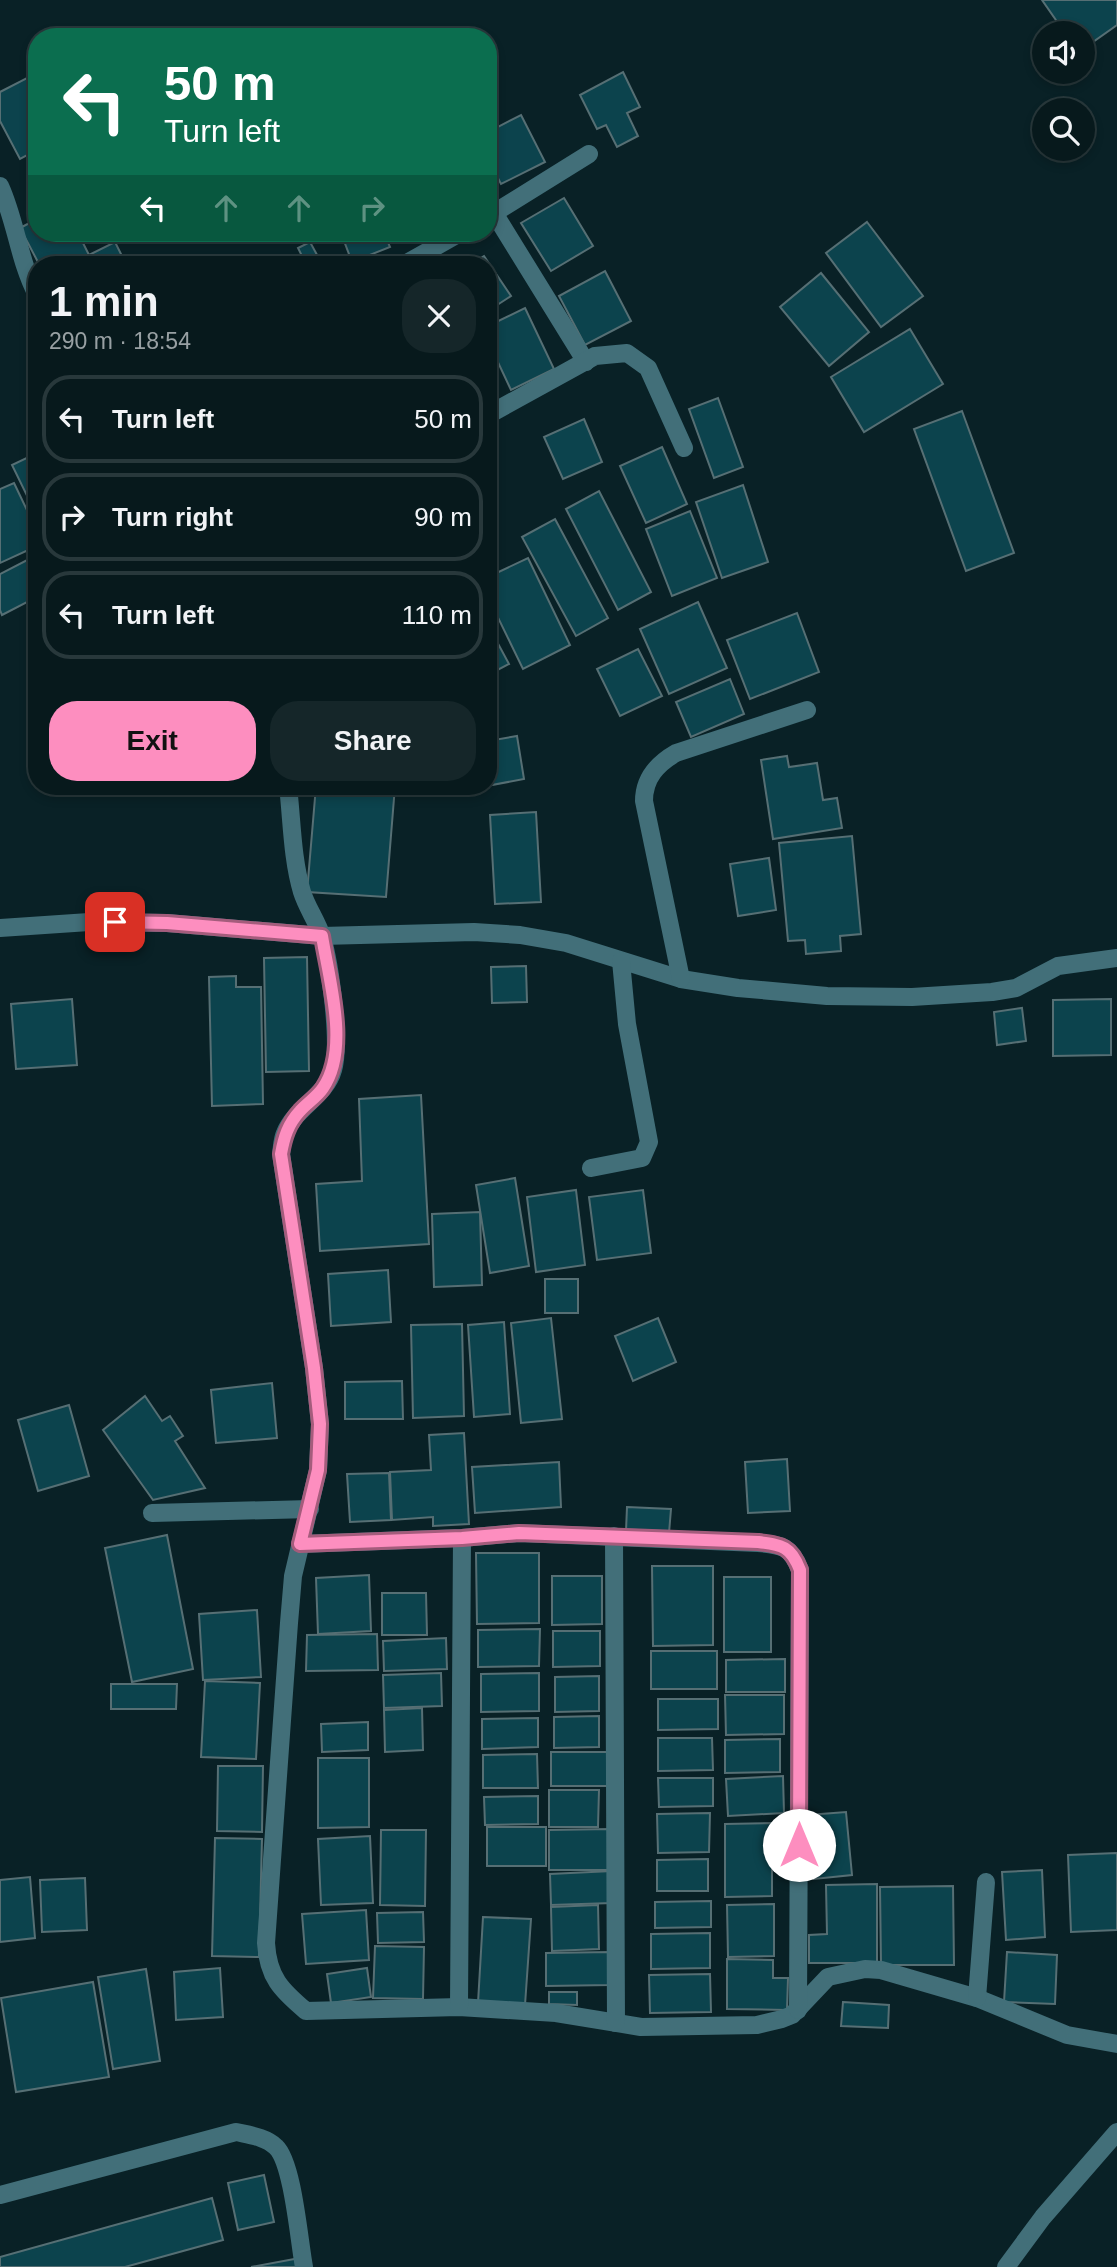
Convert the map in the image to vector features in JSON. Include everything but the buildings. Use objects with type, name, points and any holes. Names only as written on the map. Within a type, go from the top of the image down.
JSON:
[{"type":"street","points":[[497,211],[589,154]]},
{"type":"street","points":[[0,186],[10,208],[28,278]]},
{"type":"street","points":[[497,224],[586,362]]},
{"type":"street","points":[[419,256],[444,242]]},
{"type":"street","points":[[497,410],[595,356],[627,353],[648,368],[684,448]]},
{"type":"street","points":[[681,979],[644,801],[644,789],[649,777],[665,759],[676,753],[807,710]]},
{"type":"street","points":[[289,795],[296,864],[302,892],[322,936],[334,1013],[336,1050],[333,1072],[321,1091],[284,1133],[281,1154],[320,1424],[318,1470],[293,1576],[266,1943],[267,1963],[281,1987],[306,2011],[459,2007],[556,2013],[641,2026],[757,2025],[782,2019],[798,2010],[828,1977],[865,1969],[881,1970],[976,1998],[1067,2035],[1117,2044]]},
{"type":"street","points":[[0,928],[89,922],[167,923],[322,936],[474,932],[520,934],[566,943],[681,979],[738,989],[827,996],[912,997],[992,992],[1016,988],[1058,966],[1117,958]]},
{"type":"street","points":[[591,1168],[642,1158],[649,1142],[627,1024],[621,961]]},
{"type":"street","points":[[152,1513],[310,1509]]},
{"type":"street","points":[[300,1544],[462,1538],[519,1533],[776,1544],[789,1549],[796,1557],[800,1570],[798,2010]]},
{"type":"street","points":[[614,1536],[616,2023]]},
{"type":"street","points":[[459,2007],[462,1538]]},
{"type":"street","points":[[976,1998],[986,1882]]},
{"type":"street","points":[[0,2195],[236,2132],[258,2137],[274,2145],[282,2153],[290,2180],[304,2267]]},
{"type":"street","points":[[1006,2267],[1043,2217],[1117,2132]]},
{"type":"route","points":[[115,922],[167,923],[322,936],[334,1013],[336,1050],[333,1072],[321,1091],[284,1133],[281,1154],[320,1424],[318,1470],[300,1544],[462,1538],[519,1533],[758,1542],[789,1549],[796,1557],[800,1570],[799,1845]]}]
